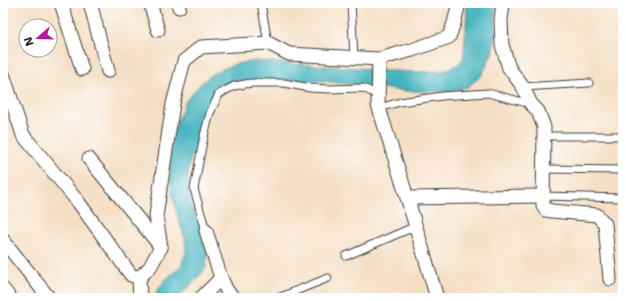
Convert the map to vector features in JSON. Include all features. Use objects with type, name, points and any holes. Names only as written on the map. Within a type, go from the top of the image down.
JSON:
[{"type":"street","points":[[61,3],[82,68]]},
{"type":"street","points":[[90,3],[108,71]]},
{"type":"street","points":[[150,3],[158,30]]},
{"type":"street","points":[[140,298],[139,278],[150,267],[161,247],[156,216],[173,104],[184,60],[201,47],[268,43],[289,54],[379,61],[449,36],[459,3]]},
{"type":"street","points":[[503,3],[501,20],[502,45],[509,68],[523,86],[531,104],[538,111],[544,127],[543,206],[546,210],[597,215],[605,224],[610,279]]},
{"type":"street","points":[[379,61],[378,102],[437,298]]},
{"type":"street","points":[[3,74],[23,135],[79,203],[131,275],[139,278]]},
{"type":"street","points":[[89,159],[161,247]]},
{"type":"street","points":[[407,198],[543,196]]},
{"type":"street","points":[[206,231],[221,278],[228,291],[234,298]]},
{"type":"street","points":[[3,240],[49,298]]},
{"type":"street","points":[[201,298],[221,278]]},
{"type":"street","points":[[3,289],[10,298]]},
{"type":"lane","points":[[261,3],[268,43]]},
{"type":"lane","points":[[351,3],[354,58]]},
{"type":"lane","points":[[206,231],[194,189],[210,113],[219,94],[234,86],[251,83],[284,83],[328,89],[362,88],[378,102],[400,102],[442,96],[488,93],[531,104]]},
{"type":"lane","points":[[523,86],[588,83]]},
{"type":"lane","points":[[543,136],[623,136]]},
{"type":"lane","points":[[543,169],[623,170]]},
{"type":"lane","points":[[543,196],[623,198]]},
{"type":"lane","points":[[346,256],[416,226]]},
{"type":"lane","points":[[278,298],[328,278]]},
{"type":"water","points":[[467,3],[495,3],[496,27],[492,54],[482,75],[468,87],[448,92],[405,91],[322,81],[266,80],[234,84],[212,103],[189,165],[188,183],[191,206],[205,236],[208,249],[206,268],[177,298],[152,298],[165,280],[181,266],[186,252],[185,239],[172,193],[169,161],[173,131],[185,102],[199,85],[212,74],[235,64],[255,61],[414,72],[444,71],[457,65],[463,59]]}]
